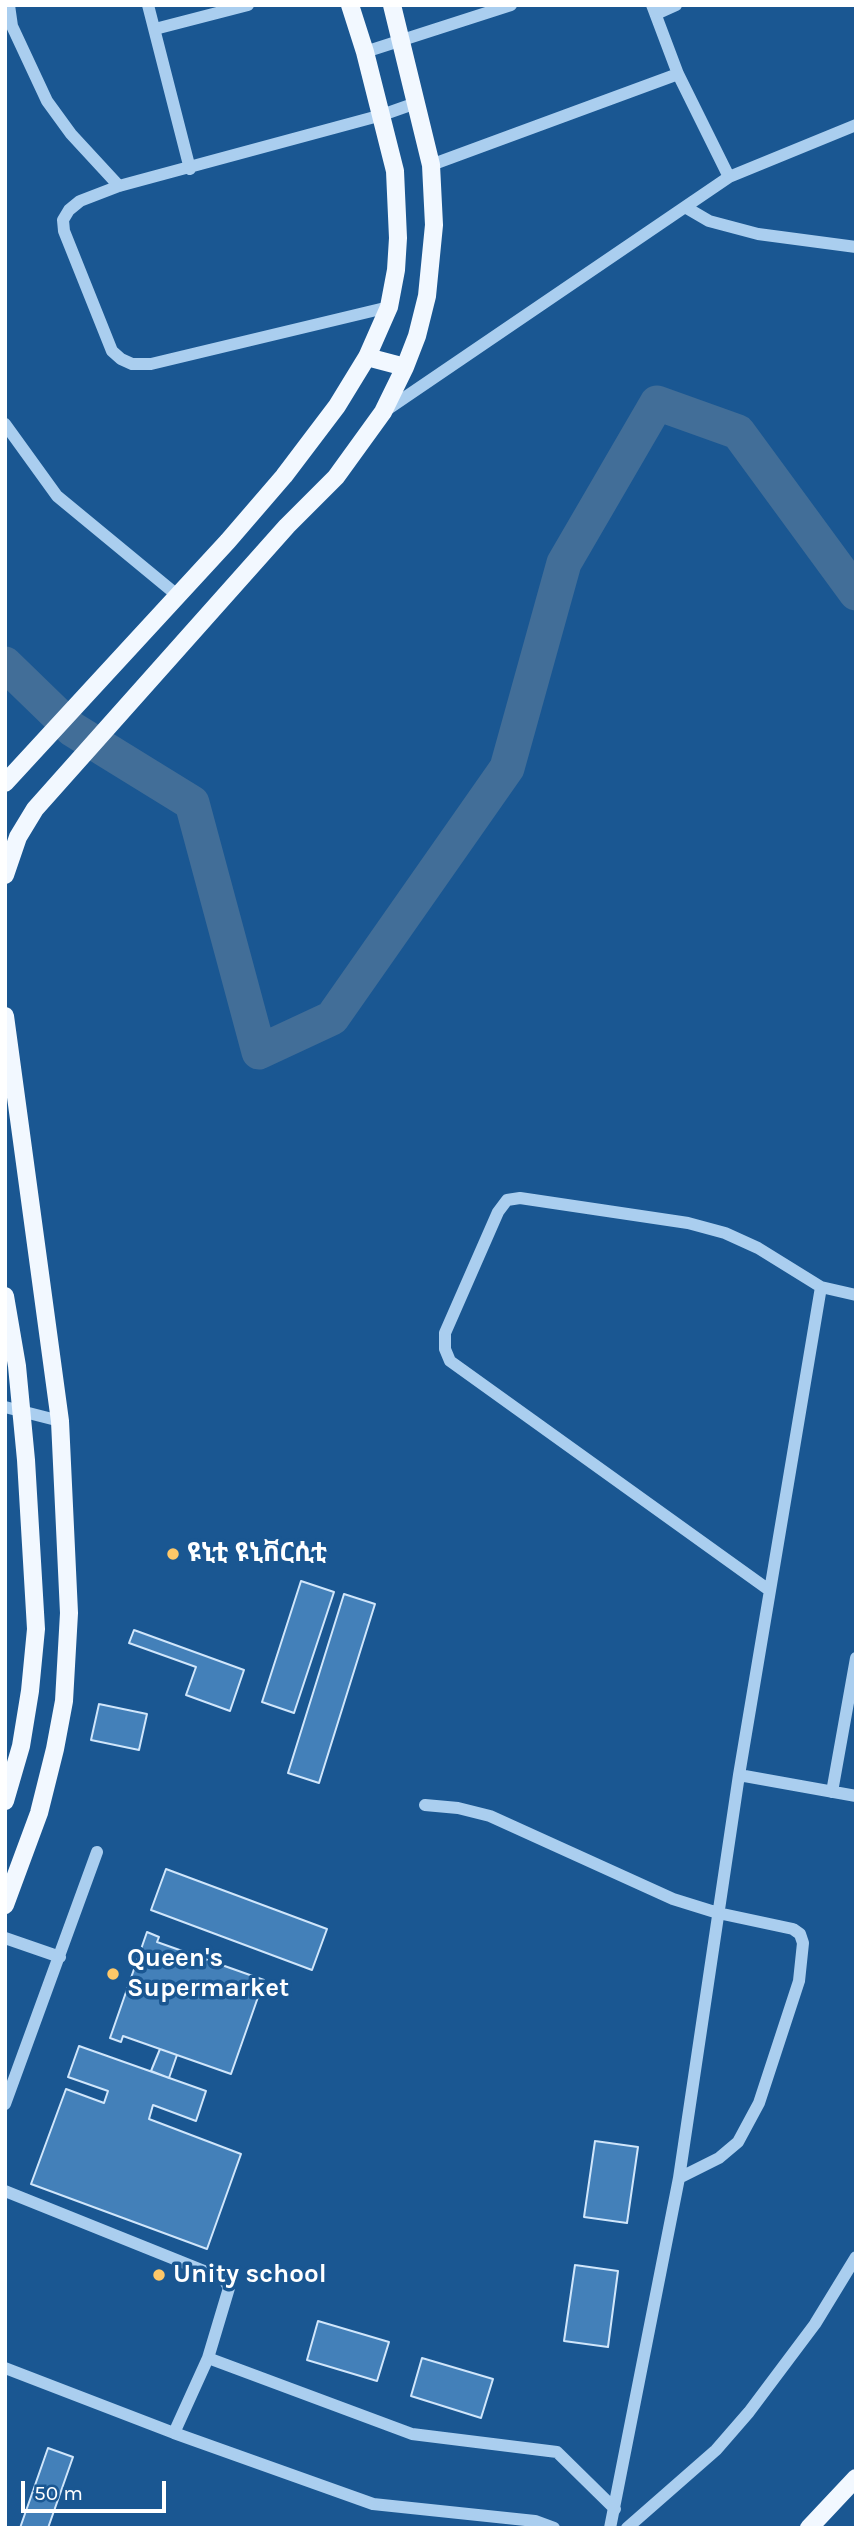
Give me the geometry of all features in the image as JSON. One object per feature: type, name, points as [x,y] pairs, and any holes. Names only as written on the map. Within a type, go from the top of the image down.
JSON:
[{"type":"main road","points":[[7,779],[228,541],[284,476],[337,406],[367,357],[389,307],[396,270],[396,172],[350,5]]},
{"type":"main road","points":[[5,875],[18,837],[35,809],[287,526],[336,477],[383,412],[405,367],[416,336],[432,257],[434,225],[431,165],[392,5]]},
{"type":"main road","points":[[367,357],[405,367]]},
{"type":"main road","points":[[5,1016],[60,1421],[69,1613],[64,1701],[39,1813],[5,1905]]},
{"type":"main road","points":[[5,1296],[13,1408],[32,1535],[36,1629],[21,1746],[5,1801]]},
{"type":"main road","points":[[809,2528],[856,2478]]},
{"type":"street","points":[[9,5],[9,27],[47,101],[71,134],[118,186]]},
{"type":"street","points":[[148,5],[190,169]]},
{"type":"street","points":[[155,29],[248,5]]},
{"type":"street","points":[[365,52],[511,5]]},
{"type":"street","points":[[676,5],[654,10],[678,74],[729,177]]},
{"type":"street","points":[[431,165],[678,74]]},
{"type":"street","points":[[389,307],[151,365],[132,364],[113,351],[64,231],[63,220],[69,209],[80,201],[118,186],[190,169],[416,103]]},
{"type":"street","points":[[383,412],[729,177],[856,125]]},
{"type":"street","points":[[685,207],[709,221],[758,234],[856,247]]},
{"type":"street","points":[[5,424],[57,496],[177,595]]},
{"type":"street","points":[[769,1590],[450,1361],[445,1349],[445,1333],[498,1212],[507,1200],[520,1198],[688,1223],[725,1233],[758,1248],[821,1287],[856,1295]]},
{"type":"street","points":[[610,2528],[679,2178],[739,1775],[821,1287]]},
{"type":"street","points":[[13,1408],[60,1421]]},
{"type":"street","points":[[832,1791],[856,1658]]},
{"type":"street","points":[[739,1775],[856,1797]]},
{"type":"street","points":[[425,1805],[458,1808],[490,1816],[673,1899],[718,1913],[793,1929],[800,1934],[803,1942],[800,1981],[759,2103],[738,2142],[719,2158],[679,2178]]},
{"type":"street","points":[[5,2104],[97,1852]]},
{"type":"street","points":[[5,1938],[60,1957]]},
{"type":"street","points":[[5,2191],[224,2278],[229,2288],[208,2358],[174,2433]]},
{"type":"street","points":[[627,2528],[716,2450],[749,2412],[815,2325],[856,2257]]},
{"type":"street","points":[[208,2358],[412,2434],[557,2452],[615,2509]]},
{"type":"street","points":[[5,2368],[174,2433],[373,2504],[535,2521],[554,2528]]},
{"type":"building","points":[[301,1581],[334,1592],[294,1713],[262,1702]]},
{"type":"building","points":[[344,1594],[375,1604],[319,1783],[288,1773]]},
{"type":"building","points":[[134,1630],[244,1670],[230,1711],[186,1695],[196,1667],[129,1643]]},
{"type":"building","points":[[99,1704],[147,1714],[139,1750],[91,1740]]},
{"type":"building","points":[[166,1869],[327,1929],[312,1970],[151,1910]]},
{"type":"building","points":[[147,1932],[159,1937],[157,1942],[264,1980],[231,2074],[123,2036],[121,2042],[110,2038]]},
{"type":"building","points":[[79,2046],[206,2091],[196,2121],[153,2105],[149,2119],[241,2154],[207,2249],[31,2184],[66,2089],[104,2103],[108,2091],[68,2077]]},
{"type":"building","points":[[160,2049],[177,2055],[169,2078],[151,2071]]},
{"type":"building","points":[[595,2141],[638,2147],[627,2223],[584,2217]]},
{"type":"building","points":[[575,2265],[618,2271],[608,2347],[564,2341]]},
{"type":"building","points":[[318,2321],[389,2342],[377,2381],[307,2360]]},
{"type":"building","points":[[422,2358],[493,2379],[481,2418],[411,2396]]},
{"type":"building","points":[[48,2448],[73,2457],[48,2528],[20,2528]]},
{"type":"waterway","points":[[5,664],[72,729],[192,803],[259,1052],[332,1018],[507,768],[564,563],[657,403],[738,432],[856,593]]},
{"type":"place","name":"ዩኒቲ ዩኒቨርሲቲ","points":[[173,1554]]},
{"type":"place","name":"Queen's Supermarket","points":[[113,1974]]},
{"type":"place","name":"Unity school","points":[[159,2275]]}]
